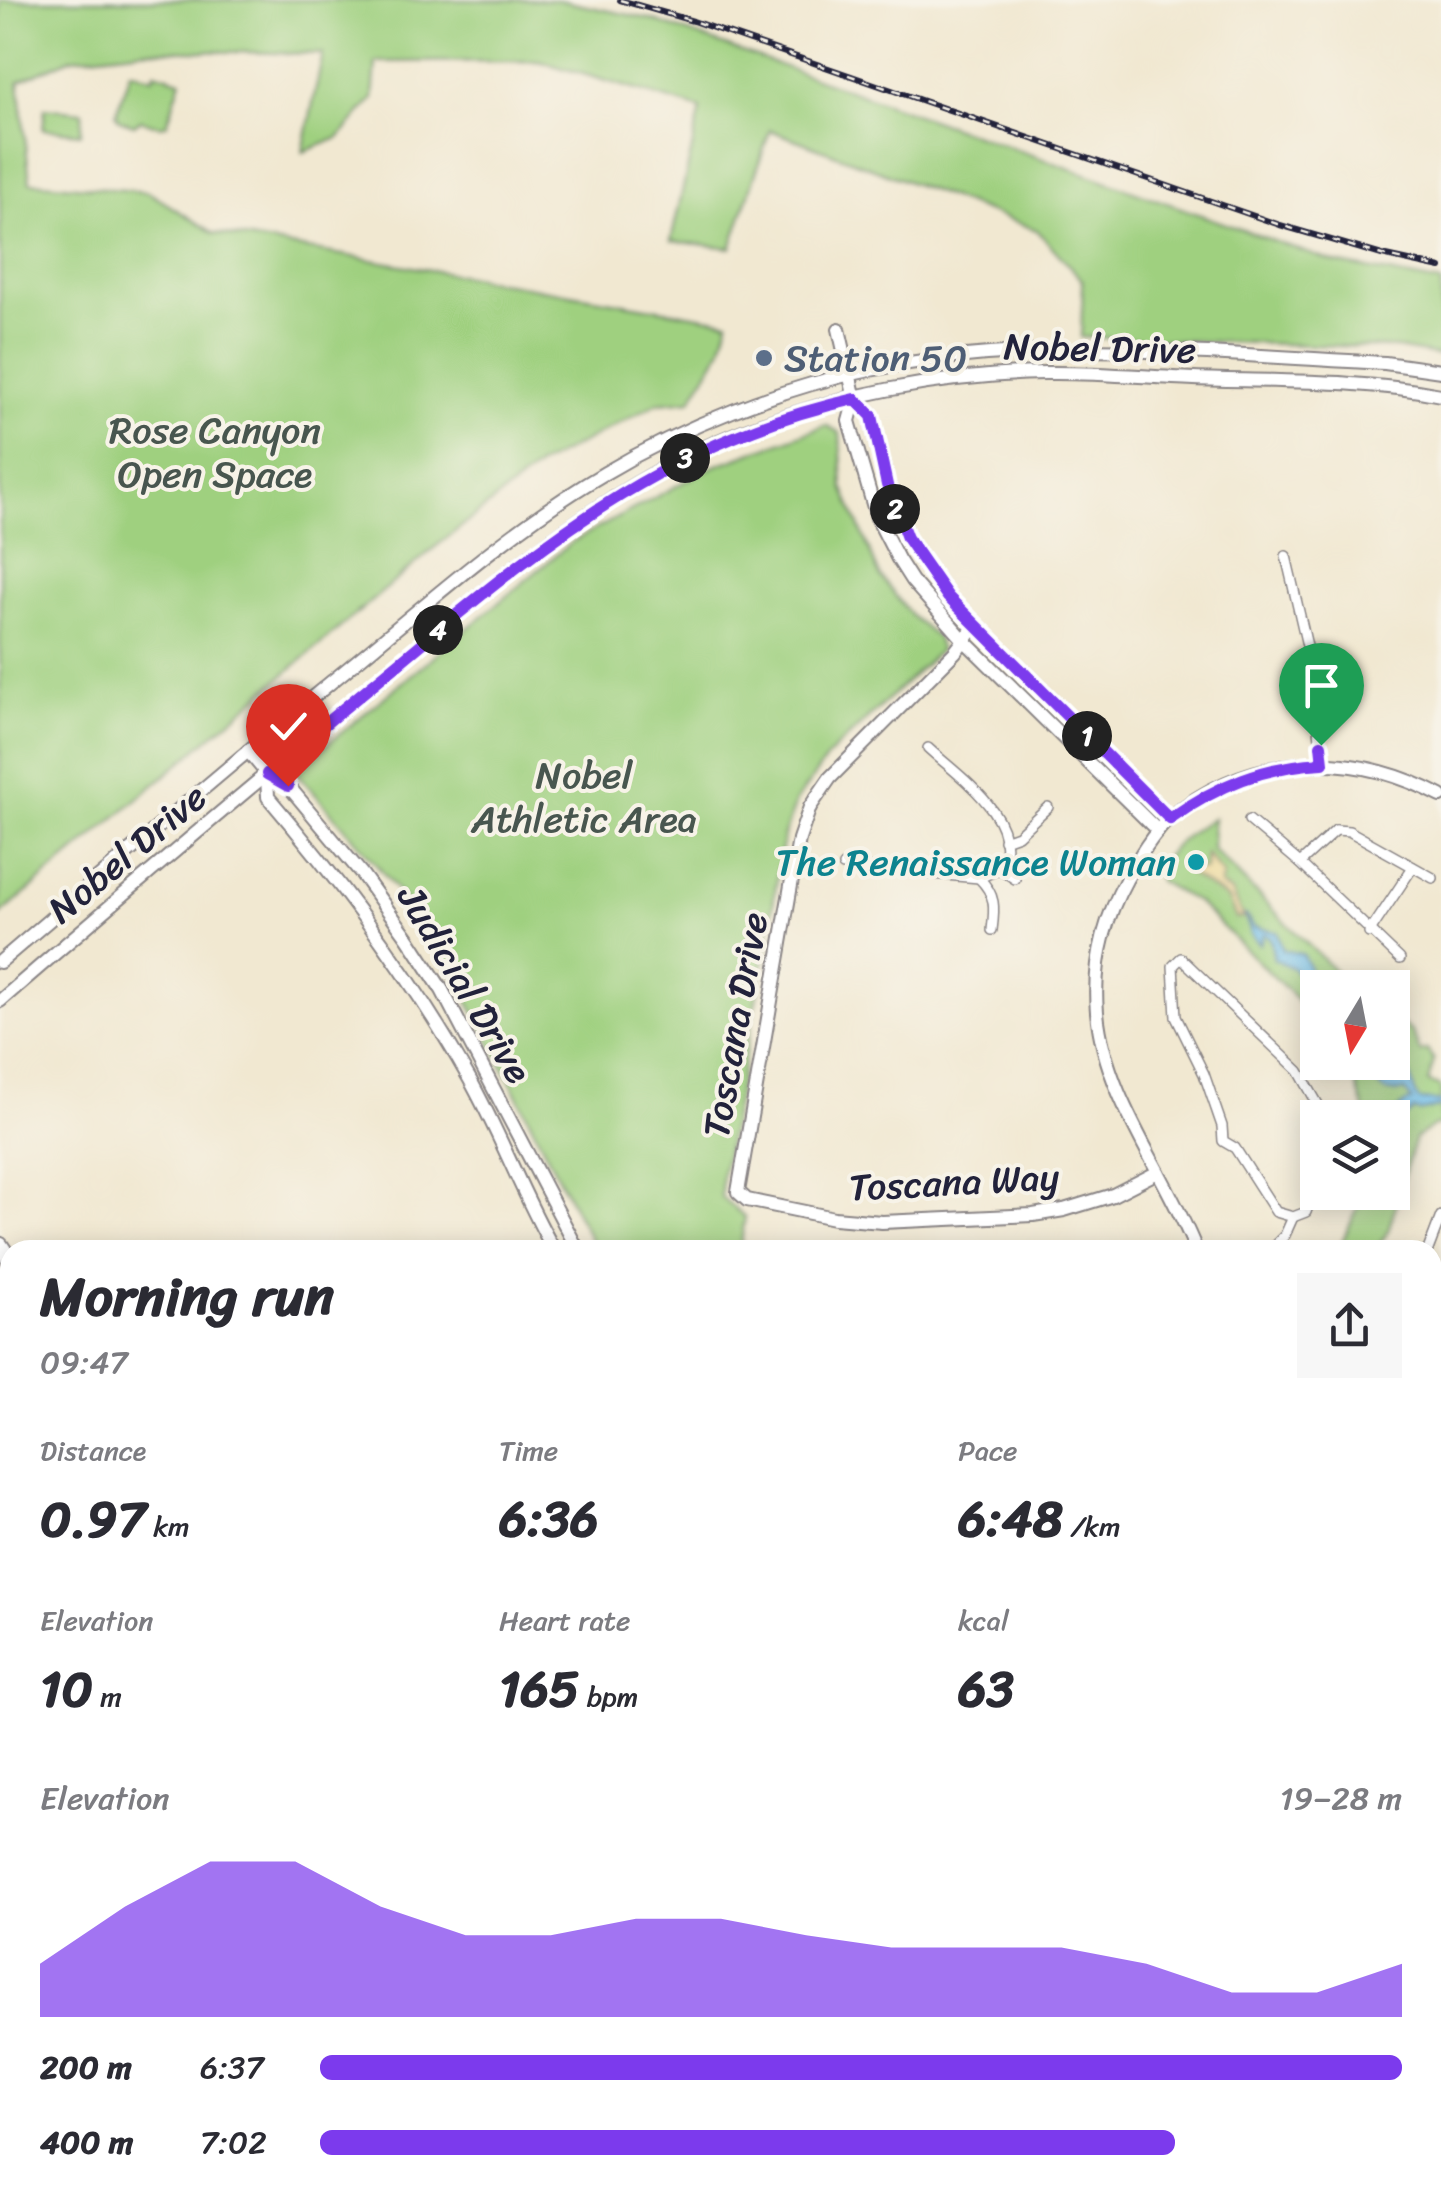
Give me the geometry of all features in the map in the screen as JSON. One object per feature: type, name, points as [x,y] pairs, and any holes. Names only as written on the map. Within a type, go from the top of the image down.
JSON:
[{"type":"street","points":[[840,329],[855,399],[872,416],[887,485],[907,538],[948,597],[1170,819]]},
{"type":"street","name":"Nobel Drive","points":[[0,962],[248,751],[538,517],[604,473],[662,442],[848,375],[925,361],[1039,350],[1385,363],[1441,372]]},
{"type":"street","name":"Nobel Drive","points":[[0,1001],[511,569],[661,469],[739,433],[855,399],[939,382],[1046,373],[1334,384],[1441,394]]},
{"type":"street","points":[[855,399],[849,420],[886,538],[912,581],[964,640],[1158,831]]},
{"type":"street","points":[[1286,556],[1310,664],[1323,763]]},
{"type":"street","name":"Toscana Drive","points":[[746,1200],[736,1185],[798,839],[810,807],[830,778],[956,652],[976,625]]},
{"type":"street","points":[[844,866],[980,878],[1000,869],[1004,840],[994,810],[928,748]]},
{"type":"street","name":"Judicial Drive","points":[[248,751],[267,774],[286,783],[361,873],[442,990],[573,1240]]},
{"type":"street","points":[[1191,1240],[1109,1066],[1100,1035],[1096,991],[1100,947],[1110,912],[1134,867],[1170,819],[1252,773],[1292,764],[1353,764],[1390,772],[1441,796]]},
{"type":"street","name":"Judicial Drive","points":[[267,774],[268,797],[397,960],[470,1080],[548,1240]]},
{"type":"street","points":[[1004,840],[1018,835],[1048,806]]},
{"type":"street","points":[[1249,820],[1400,959]]},
{"type":"street","points":[[1300,863],[1335,826],[1433,878]]},
{"type":"street","points":[[1370,932],[1413,867]]},
{"type":"street","points":[[1000,869],[1015,879]]},
{"type":"street","points":[[980,878],[995,902],[992,930]]},
{"type":"street","points":[[1307,1210],[1293,1217],[1276,1212],[1235,1148],[1223,1141],[1222,1126],[1204,1074],[1176,1017],[1172,966],[1181,958],[1299,1071],[1315,1100]]},
{"type":"street","name":"Toscana Way","points":[[746,1200],[834,1218],[882,1222],[1033,1215],[1113,1195],[1158,1172]]},
{"type":"street","points":[[1432,1240],[1441,1216]]},
{"type":"street","points":[[1280,1240],[1293,1217]]},
{"type":"green space","name":"Rose Canyon Open Space","points":[[0,0],[558,0],[649,19],[1336,263],[1441,283],[1441,356],[1396,348],[1081,337],[1083,281],[1037,230],[770,130],[731,248],[671,241],[701,109],[539,61],[376,62],[373,99],[339,138],[303,152],[323,54],[144,50],[72,58],[19,81],[30,182],[148,192],[214,233],[729,321],[721,350],[691,400],[658,403],[540,465],[434,548],[0,915]]},
{"type":"green space","points":[[130,71],[153,78],[155,72],[181,80],[167,124],[160,126],[141,120],[134,125],[119,120],[116,114]]},
{"type":"green space","points":[[45,108],[83,112],[81,133],[43,129]]},
{"type":"green space","name":"Nobel Athletic Area","points":[[826,425],[840,433],[843,487],[880,576],[912,617],[937,638],[940,650],[829,755],[796,801],[784,835],[722,1174],[721,1197],[745,1217],[742,1240],[591,1240],[481,1024],[424,927],[295,771],[572,542],[712,467]]},
{"type":"green space","points":[[1213,818],[1212,849],[1334,970],[1300,970],[1300,1002],[1198,903],[1159,881],[1156,869],[1189,834]]},
{"type":"green space","points":[[1410,1030],[1420,1052],[1427,1050],[1434,1060],[1428,1082],[1441,1087],[1441,1126],[1435,1125],[1415,1138],[1410,1155],[1410,1100],[1361,1100],[1355,1080],[1410,1080]]},
{"type":"green space","points":[[1357,1210],[1394,1210],[1382,1240],[1343,1240]]},
{"type":"sand","points":[[1206,854],[1223,875],[1220,886],[1231,892],[1243,918],[1236,918],[1228,899],[1189,874],[1191,870],[1205,869]]},
{"type":"water","points":[[1244,914],[1254,927],[1277,932],[1283,950],[1302,954],[1309,970],[1300,970],[1300,978],[1293,968],[1274,959],[1270,937],[1264,934],[1260,944]]},
{"type":"water","points":[[1410,1077],[1419,1100],[1441,1102],[1441,1107],[1410,1113],[1412,1100],[1405,1091],[1389,1092],[1376,1080]]},
{"type":"railway","points":[[620,0],[693,21],[1280,225],[1441,268]]},
{"type":"place","name":"Station 50","points":[[764,358]]},
{"type":"place","name":"The Renaissance Woman","points":[[1196,862]]},
{"type":"route","points":[[288,786],[267,774],[511,569],[590,513],[661,469],[739,433],[855,399],[872,416],[896,512],[927,570],[948,597],[1170,819],[1252,773],[1292,764],[1323,763],[1321,745]]}]
